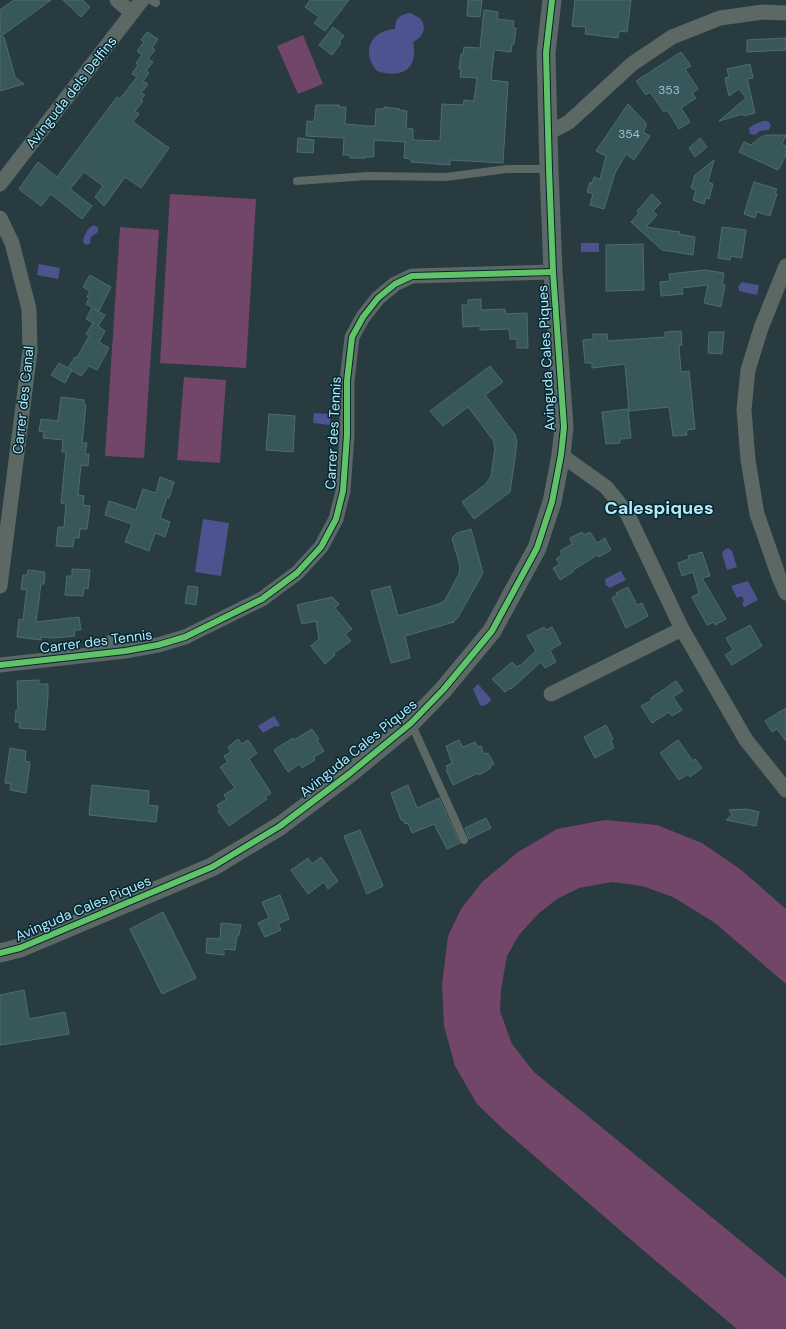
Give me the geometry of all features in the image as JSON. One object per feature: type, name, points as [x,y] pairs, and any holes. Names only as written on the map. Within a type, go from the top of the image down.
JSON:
[{"type":"street","points":[[117,0],[132,14]]},
{"type":"street","name":"Avinguda Cales Piques","points":[[0,953],[20,948],[212,867],[280,826],[349,774],[411,724],[443,690],[492,631],[537,548],[552,502],[561,455],[564,427],[553,272],[549,169],[546,53],[552,0]]},
{"type":"street","name":"Avinguda dels Delfins","points":[[0,184],[132,14],[150,1]]},
{"type":"street","points":[[549,133],[569,122],[632,64],[672,37],[720,18],[763,12],[786,13]]},
{"type":"street","name":"Carrer des Canal","points":[[0,218],[12,243],[29,309],[30,351],[0,586]]},
{"type":"street","points":[[786,266],[761,328],[748,370],[744,410],[748,460],[757,514],[786,593]]},
{"type":"street","name":"Carrer des Tennis","points":[[0,665],[109,646],[125,651],[158,645],[185,637],[262,599],[296,573],[321,547],[336,519],[343,490],[347,435],[347,381],[352,337],[363,317],[378,298],[395,284],[412,276],[553,272]]},
{"type":"street","points":[[561,455],[606,487],[627,513],[682,629],[746,740],[786,790]]},
{"type":"street","points":[[551,694],[682,629]]},
{"type":"lane","points":[[297,181],[368,176],[446,177],[506,169],[549,169]]},
{"type":"lane","points":[[411,724],[464,840]]},
{"type":"shaded area","points":[[303,35],[323,84],[298,94],[277,46]]},
{"type":"shaded area","points":[[170,194],[256,199],[246,368],[160,363]]},
{"type":"shaded area","points":[[120,227],[159,230],[144,458],[105,456]]},
{"type":"shaded area","points":[[184,377],[226,380],[220,463],[177,460]]},
{"type":"shaded area","points":[[605,820],[657,825],[702,843],[740,869],[786,909],[786,984],[715,923],[673,897],[642,886],[612,882],[579,888],[557,899],[538,914],[519,935],[507,956],[501,989],[500,1011],[512,1044],[534,1072],[786,1278],[786,1329],[737,1329],[502,1128],[477,1104],[455,1066],[444,1026],[442,985],[448,936],[461,909],[482,882],[518,852],[557,829]]},
{"type":"water","points":[[411,13],[421,19],[424,29],[422,35],[413,42],[414,51],[411,65],[407,70],[394,74],[377,71],[372,64],[369,50],[374,38],[386,31],[395,29],[397,19],[399,17],[404,14]]},
{"type":"water","points":[[763,121],[768,121],[771,125],[769,130],[760,131],[755,135],[750,134],[749,128]]},
{"type":"water","points":[[94,225],[98,228],[98,232],[91,237],[90,244],[85,245],[83,241],[85,234],[88,229]]},
{"type":"water","points":[[581,243],[599,243],[599,252],[581,252]]},
{"type":"water","points":[[39,264],[60,268],[58,279],[37,275]]},
{"type":"water","points":[[741,282],[759,285],[757,295],[739,291],[738,286]]},
{"type":"water","points":[[314,413],[331,414],[330,425],[313,423]]},
{"type":"water","points":[[203,519],[229,523],[221,576],[195,572]]},
{"type":"water","points":[[728,548],[732,551],[737,567],[727,570],[722,554],[724,550]]},
{"type":"water","points":[[621,571],[626,580],[609,588],[606,586],[605,579]]},
{"type":"water","points":[[748,581],[758,600],[744,607],[742,603],[744,601],[742,596],[737,598],[731,586]]},
{"type":"water","points":[[478,684],[491,699],[490,702],[483,706],[480,705],[473,689]]},
{"type":"water","points":[[274,716],[280,725],[277,727],[275,726],[263,733],[258,726]]},
{"type":"building","points":[[14,0],[51,0],[0,37],[0,10]]},
{"type":"building","points":[[63,0],[83,0],[90,7],[81,17]]},
{"type":"building","points":[[310,0],[349,0],[325,31],[314,23],[319,17],[305,7]]},
{"type":"building","points":[[468,0],[482,0],[480,17],[467,16]]},
{"type":"building","points":[[575,0],[631,0],[627,32],[619,31],[618,38],[585,34],[586,27],[572,26]]},
{"type":"building","points":[[484,10],[498,12],[497,19],[514,21],[513,28],[516,28],[514,44],[512,44],[511,52],[494,50],[491,80],[508,82],[503,163],[450,160],[450,165],[411,162],[411,159],[404,158],[405,142],[374,140],[374,157],[350,158],[350,155],[343,155],[344,138],[306,136],[307,121],[314,122],[316,105],[339,105],[339,107],[346,107],[345,124],[375,126],[376,109],[384,109],[384,107],[407,111],[406,128],[413,129],[413,140],[440,141],[442,104],[463,105],[464,100],[474,101],[477,78],[460,77],[461,69],[459,69],[461,54],[463,54],[464,47],[480,48]]},
{"type":"building","points":[[333,27],[344,36],[339,42],[341,43],[332,55],[319,45]]},
{"type":"building","points":[[147,32],[158,39],[152,48],[155,50],[148,59],[153,62],[146,71],[149,73],[143,81],[148,84],[141,93],[145,95],[141,100],[143,101],[135,111],[139,114],[133,122],[169,148],[141,188],[125,177],[104,206],[95,197],[103,186],[84,172],[70,189],[92,206],[82,219],[51,194],[41,206],[19,189],[38,162],[57,177],[117,97],[120,99],[137,77],[132,74],[138,65],[136,63],[142,55],[137,51],[144,42],[141,40]]},
{"type":"building","points":[[0,37],[4,37],[15,77],[24,84],[0,91]]},
{"type":"building","points":[[786,38],[786,50],[747,52],[747,40]]},
{"type":"building","points":[[681,52],[691,66],[685,69],[698,89],[692,93],[696,98],[681,108],[690,122],[679,129],[667,110],[664,112],[650,92],[646,95],[636,81]]},
{"type":"building","points":[[750,64],[753,78],[747,79],[755,113],[744,116],[743,114],[719,121],[746,98],[739,89],[729,96],[725,78],[729,77],[727,69]]},
{"type":"building","points":[[628,104],[646,123],[643,132],[650,136],[634,160],[626,154],[615,173],[604,209],[590,205],[593,194],[587,192],[590,182],[592,183],[594,177],[600,179],[606,156],[596,151]]},
{"type":"building","points":[[765,135],[786,135],[782,144],[786,146],[786,155],[778,170],[739,152],[744,142],[751,145]]},
{"type":"building","points":[[298,138],[314,140],[313,153],[297,152]]},
{"type":"building","points":[[700,138],[707,147],[695,157],[689,148]]},
{"type":"building","points":[[714,160],[708,182],[713,184],[709,199],[706,198],[704,204],[693,200],[696,190],[691,188],[695,175]]},
{"type":"building","points":[[754,182],[777,189],[775,193],[777,194],[770,216],[757,212],[755,218],[744,214]]},
{"type":"building","points":[[652,194],[661,203],[653,211],[657,215],[646,227],[680,232],[679,234],[695,237],[693,255],[662,250],[631,222],[639,213],[637,211]]},
{"type":"building","points":[[722,227],[746,230],[742,258],[731,256],[730,260],[718,258]]},
{"type":"building","points":[[643,244],[644,290],[606,291],[606,245]]},
{"type":"building","points":[[705,270],[724,273],[722,285],[725,285],[721,307],[704,303],[708,285],[682,288],[683,294],[661,296],[660,282],[670,281],[669,274]]},
{"type":"building","points":[[90,275],[111,287],[99,311],[94,309],[105,315],[98,326],[105,331],[99,342],[109,348],[97,370],[89,366],[81,376],[68,368],[75,357],[77,358],[89,336],[86,334],[93,323],[86,319],[92,307],[86,304],[90,291],[83,287]]},
{"type":"building","points":[[481,299],[481,310],[505,309],[506,314],[527,313],[528,348],[517,348],[517,339],[510,339],[509,329],[480,330],[480,326],[463,327],[462,305],[468,305],[468,300]]},
{"type":"building","points":[[681,331],[682,345],[679,346],[681,372],[689,371],[695,429],[686,430],[687,435],[673,436],[669,407],[629,411],[625,364],[592,368],[592,363],[585,363],[583,340],[593,339],[593,334],[607,334],[608,341],[665,337],[665,332]]},
{"type":"building","points":[[709,332],[724,332],[722,354],[708,353]]},
{"type":"building","points":[[59,363],[72,370],[65,383],[51,375]]},
{"type":"building","points":[[490,366],[503,382],[485,395],[516,436],[515,438],[517,440],[510,492],[474,519],[462,502],[486,484],[491,476],[495,448],[493,440],[468,407],[443,426],[430,411]]},
{"type":"building","points":[[61,397],[84,400],[84,404],[86,405],[82,443],[87,443],[85,454],[89,454],[88,466],[81,465],[78,495],[84,496],[83,505],[90,506],[87,529],[80,529],[79,538],[74,538],[73,547],[56,546],[58,527],[64,527],[66,504],[61,503],[66,452],[62,452],[63,440],[43,438],[44,432],[39,431],[41,419],[58,421]]},
{"type":"building","points":[[628,409],[631,438],[620,439],[620,443],[606,444],[602,412]]},
{"type":"building","points":[[269,414],[295,416],[293,452],[266,450]]},
{"type":"building","points":[[160,477],[174,482],[160,518],[170,522],[165,537],[155,533],[149,551],[125,542],[132,524],[105,515],[109,501],[136,510],[143,489],[156,493]]},
{"type":"building","points":[[471,529],[483,573],[457,619],[455,619],[454,622],[405,636],[410,658],[391,663],[371,591],[390,586],[398,616],[439,604],[445,600],[459,574],[460,566],[452,538],[457,533]]},
{"type":"building","points":[[582,532],[584,535],[590,532],[597,543],[605,538],[611,550],[599,557],[597,555],[560,580],[553,568],[560,564],[556,559],[562,555],[560,551],[572,544],[570,538]]},
{"type":"building","points":[[702,552],[710,576],[702,578],[726,619],[715,625],[714,622],[707,625],[692,597],[699,593],[693,572],[682,576],[678,563],[689,559],[688,556]]},
{"type":"building","points":[[72,569],[90,570],[88,589],[84,588],[83,596],[65,595],[67,576],[72,576]]},
{"type":"building","points":[[28,570],[45,572],[44,584],[41,584],[36,622],[79,617],[81,630],[74,630],[75,636],[54,638],[41,637],[41,640],[17,637],[19,619],[23,620],[27,590],[21,589],[23,575],[27,575]]},
{"type":"building","points":[[188,586],[198,587],[196,605],[185,603]]},
{"type":"building","points":[[628,587],[637,605],[642,603],[648,616],[626,628],[612,598],[617,595],[616,593]]},
{"type":"building","points":[[332,597],[339,604],[335,608],[352,629],[345,634],[351,641],[334,653],[335,655],[325,664],[311,646],[319,639],[316,621],[302,624],[297,605]]},
{"type":"building","points":[[750,625],[762,646],[732,665],[725,655],[733,650],[726,638]]},
{"type":"building","points":[[544,627],[546,630],[552,627],[561,644],[550,650],[556,662],[545,668],[541,662],[511,689],[510,688],[505,692],[492,679],[512,662],[517,667],[519,665],[520,666],[536,651],[527,636]]},
{"type":"building","points":[[39,680],[39,684],[48,684],[45,730],[19,728],[20,722],[15,722],[16,710],[18,710],[17,681]]},
{"type":"building","points":[[676,681],[683,691],[673,697],[682,710],[672,716],[669,712],[652,723],[641,706],[652,700],[651,698]]},
{"type":"building","points":[[786,708],[786,741],[777,729],[772,732],[765,721]]},
{"type":"building","points":[[606,725],[613,739],[611,741],[614,748],[595,758],[584,737]]},
{"type":"building","points":[[312,729],[319,739],[317,740],[324,751],[314,757],[315,760],[302,768],[300,764],[288,772],[274,750],[293,738],[294,740]]},
{"type":"building","points":[[238,739],[242,744],[248,740],[257,753],[249,759],[271,793],[265,797],[267,799],[229,826],[218,811],[220,810],[217,805],[227,799],[224,795],[235,788],[220,767],[228,762],[224,756],[231,752],[228,747]]},
{"type":"building","points":[[459,740],[463,747],[475,742],[478,747],[481,746],[484,754],[488,753],[494,764],[490,766],[491,768],[479,775],[478,773],[453,785],[446,770],[448,769],[446,766],[452,763],[446,746]]},
{"type":"building","points":[[678,740],[693,761],[695,759],[702,768],[690,777],[688,774],[679,780],[660,753]]},
{"type":"building","points":[[10,748],[26,751],[25,761],[30,762],[26,793],[10,790],[11,784],[5,783]]},
{"type":"building","points":[[92,785],[149,791],[148,805],[158,806],[156,822],[89,815]]},
{"type":"building","points":[[408,785],[417,808],[439,798],[460,843],[447,849],[434,824],[412,833],[408,823],[405,824],[403,820],[401,820],[391,793]]},
{"type":"building","points":[[746,809],[759,812],[756,826],[726,820],[732,815],[729,810]]},
{"type":"building","points":[[486,818],[491,828],[469,839],[465,828]]},
{"type":"building","points":[[360,830],[383,886],[367,894],[344,836]]},
{"type":"building","points":[[321,857],[338,881],[328,889],[324,882],[308,894],[291,870],[308,858],[312,864]]},
{"type":"building","points":[[280,895],[289,919],[278,924],[281,930],[265,937],[258,923],[269,918],[262,902]]},
{"type":"building","points":[[163,912],[196,978],[162,994],[130,929]]},
{"type":"building","points":[[221,923],[241,925],[239,935],[237,936],[235,950],[224,949],[224,955],[206,953],[207,938],[220,939]]},
{"type":"building","points":[[24,990],[29,1019],[65,1012],[69,1034],[0,1045],[0,995]]},
{"type":"cycle path","points":[[0,953],[20,948],[212,867],[280,826],[349,774],[411,723],[443,690],[492,631],[537,548],[552,502],[561,455],[564,427],[553,272],[549,169],[546,53],[552,0]]},
{"type":"cycle path","points":[[0,665],[125,651],[158,645],[185,637],[262,599],[297,573],[321,547],[336,519],[343,491],[347,435],[347,381],[352,337],[363,317],[378,298],[395,284],[412,276],[553,272]]},
{"type":"district","name":"Calespiques","points":[[659,508]]}]
